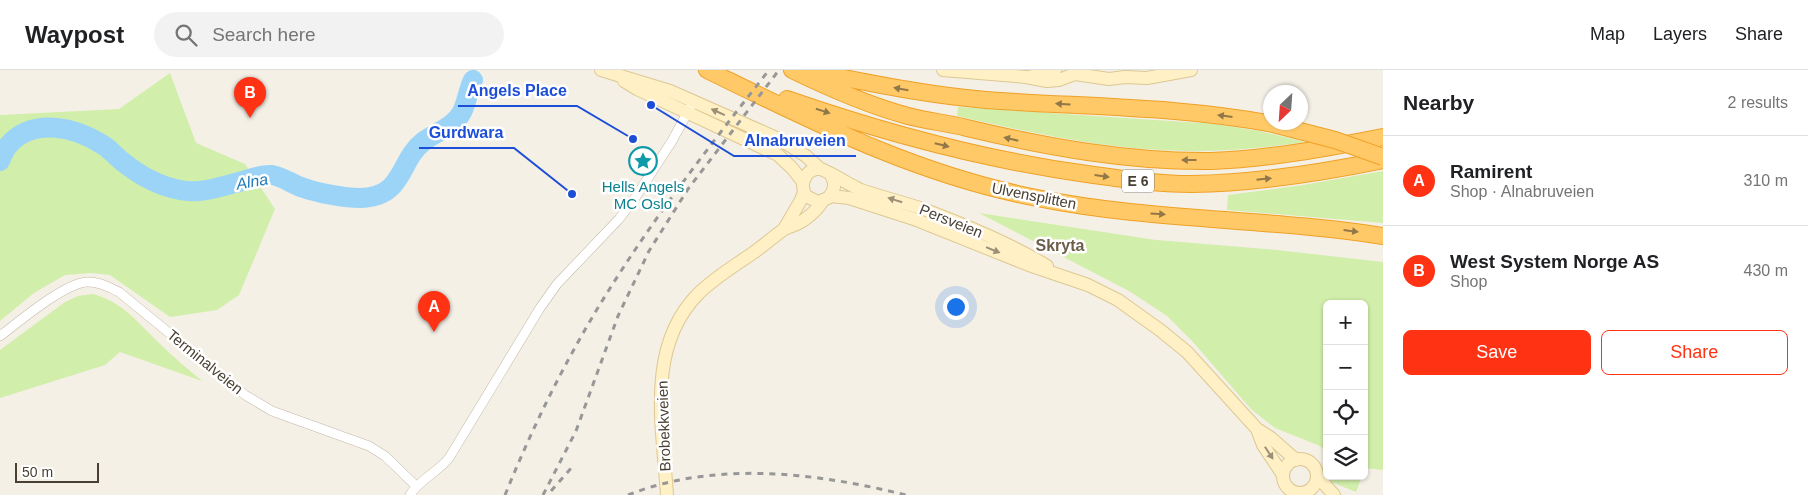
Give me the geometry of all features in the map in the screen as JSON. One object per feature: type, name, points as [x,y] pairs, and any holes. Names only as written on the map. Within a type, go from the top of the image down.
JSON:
[{"type":"highway","name":"Ulvensplitten","points":[[707,70],[889,155],[986,187],[1038,198],[1110,209],[1319,228],[1383,236]]},
{"type":"highway","name":"E 6","points":[[711,70],[796,102],[895,133],[1014,162],[1126,180],[1190,184],[1233,182],[1303,175],[1383,158]]},
{"type":"highway","name":"E 6","points":[[792,70],[837,92],[910,116],[1017,140],[1128,158],[1203,160],[1251,158],[1290,154],[1383,137]]},
{"type":"highway","name":"E 6","points":[[803,70],[940,96],[1013,102],[1160,109],[1232,116],[1273,124],[1335,140],[1383,158]]},
{"type":"main road","points":[[943,70],[1026,77],[1047,81],[1059,80],[1076,72],[1109,79],[1121,73],[1147,78],[1191,70]]},
{"type":"main road","points":[[1026,77],[1055,70]]},
{"type":"main road","points":[[607,72],[655,86],[778,155],[792,168],[803,187],[810,199],[818,202],[827,199],[835,188],[833,178],[825,172],[809,172],[803,187]]},
{"type":"main road","name":"Persveien","points":[[690,106],[791,145],[825,172],[860,189],[950,220],[1029,255],[1067,277]]},
{"type":"main road","name":"Brobekkveien","points":[[784,229],[801,200],[803,187]]},
{"type":"main road","name":"Persveien","points":[[827,199],[849,198],[914,219],[1029,265],[1088,285],[1118,300],[1188,352],[1257,429],[1271,438],[1296,460]]},
{"type":"main road","name":"Brobekkveien","points":[[667,495],[661,408],[661,376],[664,356],[682,314],[698,294],[719,276],[784,229],[805,218],[827,199]]},
{"type":"main road","name":"Persveien","points":[[1257,429],[1263,445],[1283,475]]},
{"type":"main road","points":[[1318,476],[1311,493],[1286,492],[1283,475],[1287,465],[1296,460],[1305,460],[1313,464],[1318,476],[1334,495]]},
{"type":"street","points":[[410,495],[416,486],[436,472],[451,454],[540,308],[557,284],[630,205],[663,155],[690,106]]},
{"type":"street","name":"Terminalveien","points":[[0,336],[45,302],[62,292],[84,282],[102,284],[119,292],[245,395],[286,416],[369,446],[385,456],[416,486]]},
{"type":"green space","points":[[170,73],[196,143],[245,164],[275,209],[239,295],[217,310],[170,317],[110,275],[91,273],[65,275],[34,293],[0,321],[0,115],[119,109]]},
{"type":"green space","points":[[958,107],[1215,124],[1259,131],[1306,142],[1216,151],[1128,148],[1071,140],[957,116]]},
{"type":"green space","points":[[1383,171],[1383,223],[1227,210],[1228,195],[1303,185]]},
{"type":"green space","points":[[979,213],[1156,240],[1277,250],[1383,262],[1383,470],[1368,468],[1368,300],[1323,300],[1323,449],[1320,446],[1275,428],[1251,409],[1193,342],[1167,316],[1129,291]]},
{"type":"green space","points":[[93,294],[113,302],[129,314],[202,381],[120,352],[105,365],[0,398],[0,350],[65,302],[78,296]]},
{"type":"green space","points":[[1331,480],[1360,480],[1356,492],[1331,482]]},
{"type":"waterway","name":"Alna","points":[[0,161],[7,147],[17,137],[28,131],[54,128],[80,133],[106,147],[120,160],[143,176],[164,186],[180,190],[210,189],[260,176],[272,175],[281,177],[300,187],[324,193],[354,198],[375,196],[393,185],[409,158],[424,141],[450,125],[459,117],[473,80]]},
{"type":"railway","points":[[505,495],[555,386],[598,307],[669,201],[769,70]]},
{"type":"railway","points":[[543,495],[576,431],[618,316],[649,251],[688,189],[779,70]]},
{"type":"railway","points":[[551,491],[573,466]]},
{"type":"railway","points":[[628,495],[662,484],[696,477],[731,474],[802,476],[872,487],[906,495]]},
{"type":"place","name":"Alnabruveien","points":[[651,105]]},
{"type":"place","name":"West System Norge AS","points":[[250,118]]},
{"type":"place","name":"Angels Place","points":[[633,139]]},
{"type":"place","name":"Hells Angels MC Oslo","points":[[643,161]]},
{"type":"place","name":"Gurdwara","points":[[572,194]]},
{"type":"place","name":"Ramirent","points":[[434,332]]},
{"type":"district","name":"Skryta","points":[[1060,245]]}]
